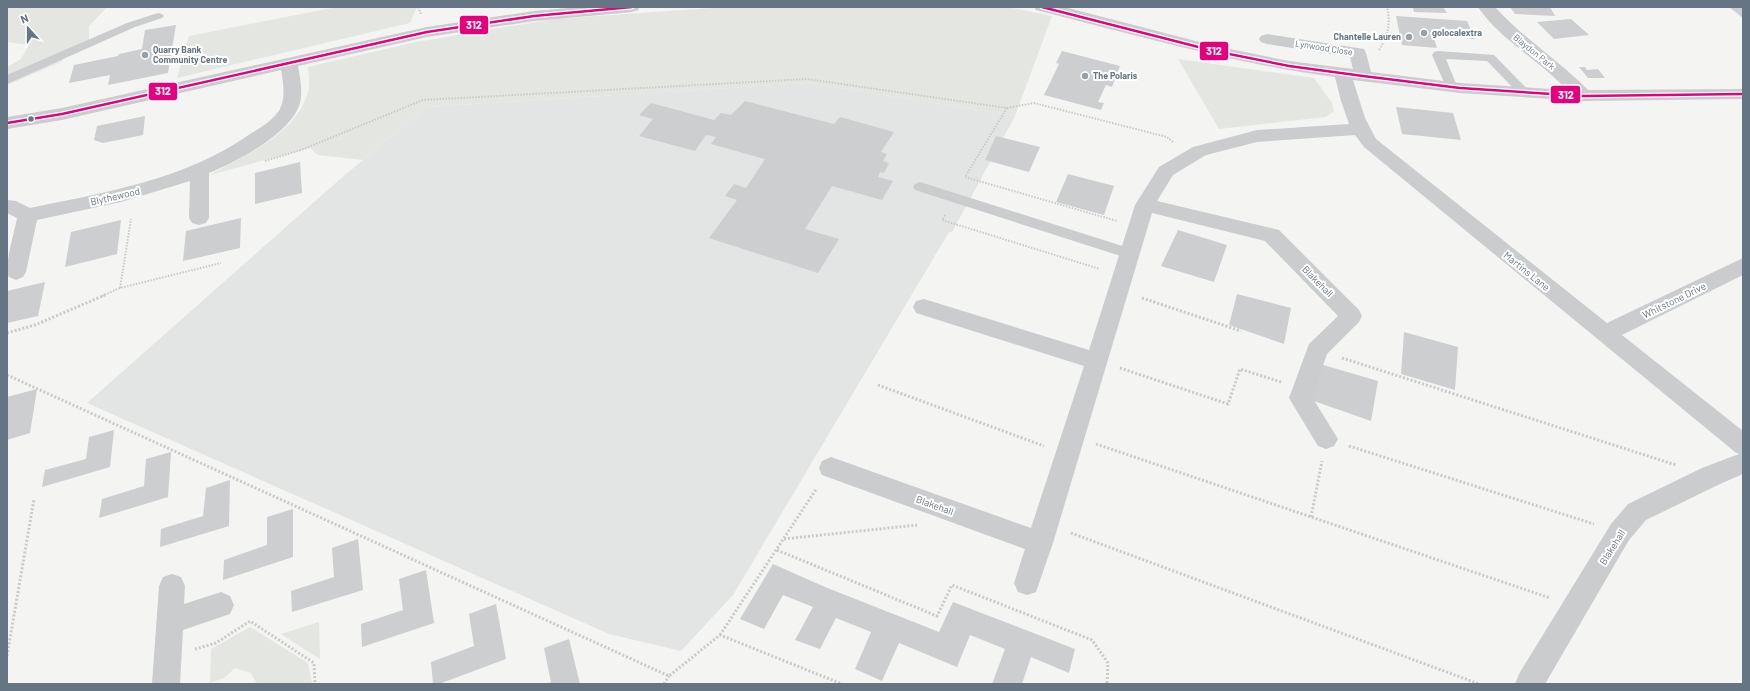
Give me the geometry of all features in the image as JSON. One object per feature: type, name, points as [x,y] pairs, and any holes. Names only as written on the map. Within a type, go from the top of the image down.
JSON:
[{"type":"street","points":[[7,123],[62,114],[427,32],[534,16],[632,7]]},
{"type":"street","points":[[1042,7],[1214,51],[1289,66],[1342,74],[1525,93],[1583,96],[1743,94]]},
{"type":"street","name":"Blaydon Park","points":[[1486,7],[1506,28],[1564,76],[1583,96]]},
{"type":"street","name":"Lynwood Close","points":[[1267,40],[1358,53],[1363,76]]},
{"type":"street","name":"Blythewood","points":[[28,215],[154,187],[223,160],[254,142],[275,125],[288,109],[293,94],[288,64]]},
{"type":"street","name":"Martins Lane","points":[[1342,74],[1359,129],[1370,143],[1743,445]]},
{"type":"street","points":[[1027,583],[1145,205],[1166,171],[1200,150],[1257,136],[1359,129]]},
{"type":"street","points":[[199,218],[200,170]]},
{"type":"street","name":"Blakehall","points":[[1145,205],[1272,235],[1351,316],[1317,350],[1300,398],[1326,439]]},
{"type":"street","points":[[9,206],[28,215],[16,272]]},
{"type":"street","name":"Whitstone Drive","points":[[1604,334],[1743,266]]},
{"type":"street","points":[[924,308],[1096,361]]},
{"type":"street","name":"Blakehall","points":[[1529,684],[1620,532],[1637,512],[1711,476],[1743,463]]},
{"type":"street","name":"Blakehall","points":[[831,468],[1043,533]]},
{"type":"street","points":[[166,684],[172,586]]},
{"type":"street","points":[[171,621],[221,604]]},
{"type":"lane","points":[[7,80],[131,25],[158,16]]},
{"type":"lane","points":[[1451,86],[1438,55],[1490,58],[1525,93]]},
{"type":"lane","points":[[920,187],[1130,254]]},
{"type":"path","points":[[1358,53],[1378,51],[1386,40],[1390,17],[1387,7]]},
{"type":"path","points":[[258,164],[301,150],[423,100],[807,79],[1007,108],[1034,103],[1167,137],[1191,156]]},
{"type":"path","points":[[1007,108],[965,177],[1138,227]]},
{"type":"path","points":[[120,288],[131,219]]},
{"type":"path","points":[[7,333],[35,325],[120,288],[221,263]]},
{"type":"path","points":[[1118,290],[1241,331]]},
{"type":"path","points":[[1317,350],[1711,476]]},
{"type":"path","points":[[1096,361],[1228,404],[1240,369],[1285,384]]},
{"type":"path","points":[[7,374],[669,676]]},
{"type":"path","points":[[878,385],[1070,445],[1311,517],[1576,607]]},
{"type":"path","points":[[1311,517],[1326,439],[1620,532]]},
{"type":"path","points":[[664,684],[669,676],[720,635],[831,468]]},
{"type":"path","points":[[7,656],[34,498]]},
{"type":"path","points":[[784,539],[918,525]]},
{"type":"path","points":[[1043,533],[1479,684]]},
{"type":"path","points":[[777,550],[937,616],[952,585],[1092,640],[1108,663],[1107,684]]},
{"type":"path","points":[[168,656],[216,643],[250,622],[314,663],[315,684]]},
{"type":"path","points":[[720,635],[842,684]]},
{"type":"shaded area","points":[[7,7],[107,7],[89,26],[89,40],[62,53],[63,61],[7,85],[7,67],[21,59],[29,45],[7,42]]},
{"type":"shaded area","points":[[337,7],[417,7],[410,23],[177,78],[189,36]]},
{"type":"shaded area","points":[[726,7],[1007,7],[1052,16],[1015,116],[807,83],[427,107],[363,160],[318,155],[310,148],[210,175],[268,142],[293,120],[302,107],[308,92],[308,67],[416,42],[554,19]]},
{"type":"shaded area","points":[[1178,59],[1314,78],[1332,103],[1334,111],[1326,117],[1219,129]]},
{"type":"shaded area","points":[[807,83],[1015,116],[952,232],[949,232],[733,595],[681,651],[609,634],[87,403],[339,180],[427,107]]},
{"type":"shaded area","points":[[319,622],[320,659],[281,634]]},
{"type":"shaded area","points":[[250,627],[308,663],[312,683],[257,684],[251,673],[235,668],[224,678],[210,683],[211,649]]},
{"type":"building","points":[[1413,7],[1443,7],[1447,13],[1414,12]]},
{"type":"building","points":[[1510,7],[1550,7],[1555,16],[1515,14]]},
{"type":"building","points":[[1729,7],[1743,7],[1743,18]]},
{"type":"building","points":[[1396,16],[1467,21],[1475,39],[1433,35],[1437,48],[1402,45]]},
{"type":"building","points":[[1571,19],[1589,35],[1554,39],[1537,22]]},
{"type":"building","name":"Quarry Bank Community Centre","points":[[176,25],[168,73],[108,85],[110,75],[69,83],[74,65],[118,56],[119,54],[142,49],[145,30]]},
{"type":"building","name":"The Polaris","points":[[1062,51],[1120,66],[1112,87],[1106,85],[1098,102],[1104,103],[1101,110],[1044,95],[1059,64],[1056,63]]},
{"type":"building","points":[[1579,67],[1585,67],[1587,70],[1598,69],[1605,78],[1588,78]]},
{"type":"building","points":[[745,101],[834,124],[840,117],[894,132],[881,152],[887,154],[883,161],[889,163],[884,173],[880,172],[878,177],[893,181],[882,200],[832,186],[805,229],[839,239],[818,273],[709,238],[737,200],[725,196],[734,184],[746,188],[765,159],[711,144],[716,137],[706,135],[695,151],[639,136],[653,119],[639,115],[651,103],[714,120],[721,113],[731,115]]},
{"type":"building","points":[[1396,107],[1453,113],[1461,140],[1402,134]]},
{"type":"building","points":[[145,116],[143,135],[103,143],[94,140],[97,126]]},
{"type":"building","points":[[996,136],[1040,147],[1029,172],[985,160]]},
{"type":"building","points":[[300,162],[302,193],[255,204],[255,173]]},
{"type":"building","points":[[1068,174],[1114,186],[1104,215],[1056,202]]},
{"type":"building","points":[[241,218],[240,248],[183,261],[186,231]]},
{"type":"building","points":[[121,220],[117,254],[65,267],[71,232]]},
{"type":"building","points":[[1178,230],[1227,245],[1214,282],[1161,266]]},
{"type":"building","points":[[45,282],[38,316],[7,323],[7,291]]},
{"type":"building","points":[[1237,294],[1291,308],[1284,344],[1229,325]]},
{"type":"building","points":[[1404,332],[1458,347],[1455,390],[1401,374]]},
{"type":"building","points":[[1320,364],[1378,381],[1371,421],[1311,400]]},
{"type":"building","points":[[37,389],[30,433],[7,440],[7,397]]},
{"type":"building","points":[[114,430],[110,467],[42,487],[45,470],[86,459],[89,437]]},
{"type":"building","points":[[171,452],[168,497],[99,518],[102,499],[144,486],[146,459]]},
{"type":"building","points":[[230,480],[229,526],[160,547],[161,529],[203,516],[206,488]]},
{"type":"building","points":[[293,509],[293,557],[223,580],[224,560],[267,545],[267,517]]},
{"type":"building","points":[[358,539],[363,590],[292,612],[291,591],[334,577],[332,548]]},
{"type":"building","points":[[773,564],[825,587],[939,632],[953,602],[1075,649],[1069,673],[1031,657],[1022,684],[992,684],[1005,649],[970,635],[957,667],[899,643],[882,681],[855,669],[871,632],[836,618],[820,649],[795,640],[813,607],[783,595],[764,629],[740,619]]},
{"type":"building","points":[[426,570],[434,623],[362,647],[361,624],[403,610],[399,579]]},
{"type":"building","points":[[496,604],[506,659],[439,684],[433,684],[431,662],[474,646],[469,614]]},
{"type":"building","points":[[569,639],[580,684],[546,684],[551,682],[544,648]]},
{"type":"transit line","name":"312","points":[[7,123],[62,114],[427,32],[534,16],[632,7]]},
{"type":"transit line","name":"312","points":[[1042,7],[1214,51],[1289,66],[1363,76],[1460,88],[1583,96],[1743,94]]},
{"type":"place","name":"golocalextra","points":[[1424,33]]},
{"type":"place","name":"Chantelle Lauren","points":[[1409,37]]},
{"type":"place","name":"Quarry Bank Community Centre","points":[[145,55]]},
{"type":"place","name":"The Polaris","points":[[1085,76]]}]
